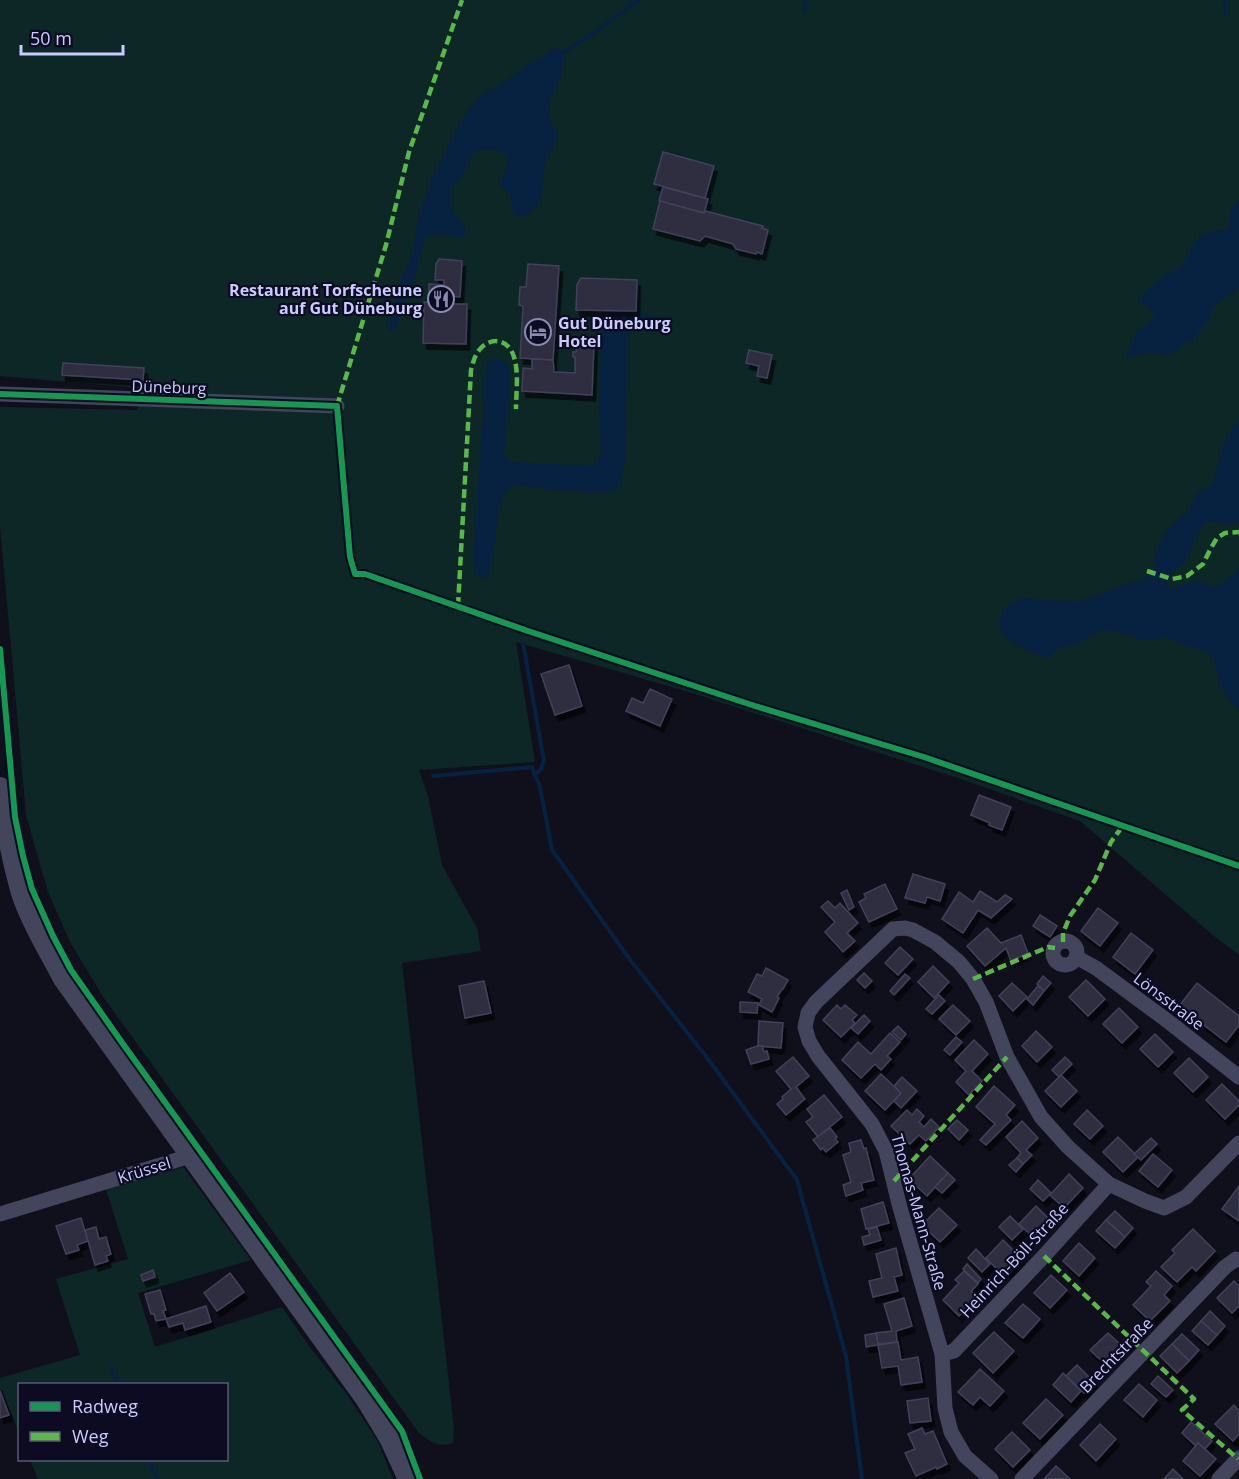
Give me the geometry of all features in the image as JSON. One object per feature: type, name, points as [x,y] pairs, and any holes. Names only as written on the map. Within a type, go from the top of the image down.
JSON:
[{"type":"street","name":"Düneburg","points":[[0,394],[337,406]]},
{"type":"street","points":[[0,786],[9,850],[23,897],[37,930],[63,979],[190,1155]]},
{"type":"street","name":"Thomas-Mann-Straße","points":[[992,1479],[965,1456],[951,1432],[945,1408],[942,1354],[886,1151],[872,1124],[818,1056],[809,1041],[805,1027],[808,1013],[816,1002],[893,929],[913,930],[936,942],[974,979],[986,1002],[1007,1057],[1041,1117],[1068,1147],[1109,1184],[1164,1208],[1186,1197],[1239,1143]]},
{"type":"street","name":"Lönsstraße","points":[[1076,957],[1096,968],[1239,1077]]},
{"type":"street","name":"Krüssel","points":[[0,1214],[190,1155],[366,1400],[389,1438],[408,1479]]},
{"type":"street","name":"Heinrich-Böll-Straße","points":[[942,1354],[954,1351],[1109,1184]]},
{"type":"street","name":"Brechtstraße","points":[[1022,1479],[1225,1268],[1236,1259],[1239,1260]]},
{"type":"street","points":[[1219,1479],[1239,1458]]},
{"type":"green space","points":[[0,0],[1239,0],[1239,955],[1080,821],[964,780],[689,692],[516,642],[535,762],[419,770],[428,796],[442,865],[477,928],[481,951],[402,963],[454,1429],[453,1443],[443,1445],[435,1443],[419,1433],[104,998],[70,942],[48,892],[26,815],[0,525],[0,407],[137,410],[140,388],[0,376]]},
{"type":"green space","points":[[183,1167],[251,1260],[138,1293],[155,1347],[282,1307],[348,1396],[378,1442],[393,1479],[38,1479],[30,1461],[228,1461],[228,1383],[18,1383],[18,1430],[2,1390],[0,1390],[0,1378],[80,1355],[56,1279],[128,1259],[106,1189]]},
{"type":"water","points":[[555,48],[564,52],[564,62],[548,111],[558,136],[546,162],[542,193],[537,206],[521,218],[517,215],[513,211],[510,196],[499,184],[505,172],[507,159],[495,150],[473,152],[464,172],[454,185],[451,196],[453,210],[465,227],[465,234],[462,238],[437,234],[425,237],[415,276],[396,328],[391,331],[388,329],[401,279],[411,258],[418,218],[432,178],[464,116],[480,97]]},
{"type":"water","points":[[1239,201],[1239,288],[1212,310],[1208,321],[1191,342],[1187,342],[1168,355],[1150,352],[1125,359],[1136,331],[1153,318],[1153,310],[1140,302],[1141,298],[1157,281],[1182,265],[1199,237],[1212,231],[1226,230],[1230,223],[1231,211]]},
{"type":"water","points":[[603,312],[642,314],[661,322],[660,326],[633,325],[629,328],[625,464],[618,489],[596,493],[513,485],[505,492],[500,504],[491,566],[486,579],[477,577],[473,565],[487,363],[491,359],[498,359],[508,365],[509,393],[504,454],[507,459],[512,462],[594,466],[601,455],[599,398]]},
{"type":"water","points":[[1239,422],[1239,522],[1227,525],[1208,522],[1201,527],[1186,560],[1167,582],[1169,587],[1193,581],[1214,587],[1223,583],[1239,569],[1239,710],[1220,683],[1212,657],[1202,650],[1170,639],[1143,640],[1104,631],[1095,633],[1076,644],[1060,648],[1045,658],[1020,647],[1005,636],[1000,629],[999,622],[1002,613],[1008,605],[1017,600],[1024,598],[1076,602],[1145,578],[1154,563],[1156,552],[1165,533],[1189,510],[1198,492],[1211,485],[1228,434]]},
{"type":"building","points":[[663,152],[714,166],[705,198],[654,184]]},
{"type":"building","points":[[663,187],[708,199],[704,213],[659,201]]},
{"type":"building","points":[[660,201],[763,226],[762,228],[768,230],[762,254],[736,249],[733,244],[705,236],[700,241],[653,229]]},
{"type":"building","name":"Restaurant Torfscheune auf Gut Düneburg","points":[[439,259],[462,261],[460,297],[453,296],[453,304],[467,304],[466,344],[423,343],[424,302],[429,302],[429,284],[444,285],[444,280],[435,280],[436,264]]},
{"type":"building","name":"Gut Düneburg Hotel","points":[[528,264],[559,266],[553,360],[520,358],[523,306],[519,305],[520,287],[526,287]]},
{"type":"building","points":[[581,278],[637,280],[636,311],[576,310],[577,285]]},
{"type":"building","points":[[577,341],[594,342],[592,395],[522,391],[523,368],[532,369],[532,359],[553,360],[554,372],[575,373],[573,352],[576,352]]},
{"type":"building","points":[[749,350],[772,355],[767,378],[757,376],[759,366],[746,363]]},
{"type":"building","points":[[63,363],[144,368],[143,380],[62,375]]},
{"type":"building","points":[[569,665],[582,706],[555,715],[541,674]]},
{"type":"building","points":[[650,689],[672,699],[660,726],[626,711],[632,698],[643,703]]},
{"type":"building","points":[[979,795],[1011,807],[1002,830],[971,815]]},
{"type":"building","points":[[913,874],[945,884],[940,901],[927,897],[925,903],[905,898]]},
{"type":"building","points":[[885,884],[897,909],[869,922],[859,902],[866,898],[864,894]]},
{"type":"building","points":[[847,890],[854,907],[849,910],[841,893]]},
{"type":"building","points":[[980,891],[997,902],[1005,895],[1012,899],[991,918],[978,910],[963,933],[942,919],[959,892],[973,902]]},
{"type":"building","points":[[828,901],[835,908],[840,903],[858,923],[847,933],[855,941],[843,952],[825,932],[835,922],[821,907]]},
{"type":"building","points":[[1098,908],[1118,923],[1100,946],[1081,931]]},
{"type":"building","points":[[1040,915],[1057,926],[1050,937],[1033,926]]},
{"type":"building","points":[[987,928],[1001,943],[1021,935],[1028,953],[1011,961],[1006,948],[985,966],[967,946]]},
{"type":"building","points":[[1131,933],[1153,950],[1135,974],[1113,957]]},
{"type":"building","points":[[900,947],[913,959],[898,975],[885,963]]},
{"type":"building","points":[[933,966],[949,982],[934,998],[918,982]]},
{"type":"building","points":[[766,968],[788,980],[777,997],[779,998],[772,1012],[759,1005],[762,999],[748,992],[757,974],[762,976]]},
{"type":"building","points":[[864,973],[872,981],[865,988],[857,980]]},
{"type":"building","points":[[905,974],[910,978],[894,995],[890,991]]},
{"type":"building","points":[[1043,976],[1051,983],[1044,991],[1037,984]]},
{"type":"building","points":[[1086,980],[1105,999],[1088,1016],[1069,997]]},
{"type":"building","points":[[484,981],[491,1013],[465,1018],[459,986]]},
{"type":"building","points":[[1012,983],[1027,997],[1013,1011],[999,996]]},
{"type":"building","points":[[1197,983],[1239,1016],[1239,1025],[1226,1042],[1179,1006]]},
{"type":"building","points":[[1038,986],[1044,991],[1033,1005],[1027,999]]},
{"type":"building","points":[[939,995],[945,1001],[932,1014],[926,1009]]},
{"type":"building","points":[[740,1002],[758,1003],[757,1013],[740,1012]]},
{"type":"building","points":[[837,1005],[841,1009],[845,1005],[857,1015],[852,1020],[855,1023],[841,1037],[823,1020]]},
{"type":"building","points":[[953,1005],[970,1021],[956,1035],[939,1019]]},
{"type":"building","points":[[1119,1008],[1138,1027],[1122,1043],[1103,1024]]},
{"type":"building","points":[[864,1015],[870,1021],[858,1034],[851,1028]]},
{"type":"building","points":[[759,1021],[783,1023],[781,1048],[758,1046]]},
{"type":"building","points":[[898,1026],[906,1034],[901,1040],[892,1032]]},
{"type":"building","points":[[1036,1031],[1052,1047],[1037,1062],[1022,1046]]},
{"type":"building","points":[[890,1033],[900,1042],[887,1056],[891,1059],[881,1070],[875,1064],[861,1078],[842,1060],[858,1042],[871,1054]]},
{"type":"building","points":[[1155,1034],[1173,1052],[1158,1067],[1140,1049]]},
{"type":"building","points":[[956,1037],[962,1042],[950,1055],[944,1050]]},
{"type":"building","points":[[974,1040],[988,1054],[972,1071],[982,1081],[969,1095],[956,1082],[966,1071],[955,1060]]},
{"type":"building","points":[[762,1046],[764,1052],[767,1051],[769,1059],[751,1064],[746,1050]]},
{"type":"building","points":[[793,1057],[809,1076],[796,1087],[805,1099],[786,1115],[777,1104],[791,1089],[776,1071]]},
{"type":"building","points":[[1065,1057],[1072,1064],[1059,1077],[1052,1070]]},
{"type":"building","points":[[1189,1058],[1208,1077],[1193,1092],[1174,1073]]},
{"type":"building","points":[[881,1074],[901,1093],[885,1110],[865,1091]]},
{"type":"building","points":[[1061,1075],[1077,1091],[1061,1107],[1045,1091]]},
{"type":"building","points":[[902,1077],[917,1091],[901,1108],[894,1101],[901,1093],[894,1086]]},
{"type":"building","points":[[1222,1084],[1239,1101],[1239,1105],[1225,1119],[1206,1100]]},
{"type":"building","points":[[994,1086],[1015,1105],[1006,1115],[1011,1120],[986,1145],[980,1140],[995,1124],[976,1107]]},
{"type":"building","points":[[824,1095],[842,1117],[818,1137],[806,1122],[813,1117],[807,1109]]},
{"type":"building","points":[[917,1109],[924,1116],[919,1122],[924,1127],[931,1119],[939,1127],[926,1141],[919,1135],[910,1144],[891,1126],[907,1110],[912,1115]]},
{"type":"building","points":[[1087,1110],[1103,1126],[1090,1139],[1074,1124]]},
{"type":"building","points":[[957,1120],[968,1130],[959,1140],[948,1129]]},
{"type":"building","points":[[1022,1121],[1038,1138],[1026,1150],[1032,1155],[1023,1164],[1017,1158],[1021,1153],[1006,1137]]},
{"type":"building","points":[[830,1128],[838,1142],[826,1152],[823,1148],[821,1150],[813,1140]]},
{"type":"building","points":[[1118,1137],[1138,1157],[1123,1172],[1103,1152]]},
{"type":"building","points":[[1151,1138],[1157,1144],[1141,1160],[1134,1154]]},
{"type":"building","points":[[861,1140],[864,1149],[866,1148],[874,1180],[861,1183],[863,1190],[846,1196],[843,1185],[851,1182],[843,1155],[851,1152],[849,1143]]},
{"type":"building","points":[[1153,1154],[1172,1170],[1158,1187],[1139,1171]]},
{"type":"building","points":[[930,1156],[948,1173],[927,1196],[909,1179]]},
{"type":"building","points":[[1017,1158],[1023,1164],[1016,1172],[1009,1165]]},
{"type":"building","points":[[948,1173],[955,1180],[942,1193],[935,1187]]},
{"type":"building","points":[[1069,1174],[1083,1188],[1064,1208],[1050,1195]]},
{"type":"building","points":[[1038,1180],[1051,1193],[1043,1201],[1030,1189]]},
{"type":"building","points":[[1239,1186],[1239,1221],[1222,1209]]},
{"type":"building","points":[[883,1202],[889,1223],[866,1229],[861,1209]]},
{"type":"building","points":[[1036,1206],[1050,1220],[1034,1238],[1019,1224]]},
{"type":"building","points":[[939,1208],[957,1225],[940,1242],[922,1225]]},
{"type":"building","points":[[1115,1211],[1133,1228],[1125,1237],[1106,1220]]},
{"type":"building","points":[[1010,1216],[1023,1229],[1012,1240],[999,1227]]},
{"type":"building","points":[[81,1218],[88,1241],[77,1245],[79,1250],[66,1254],[56,1226]]},
{"type":"building","points":[[1106,1220],[1125,1237],[1115,1248],[1096,1231]]},
{"type":"building","points":[[96,1227],[99,1239],[106,1237],[111,1254],[106,1256],[108,1261],[95,1265],[85,1230]]},
{"type":"building","points":[[877,1227],[881,1240],[864,1245],[862,1237],[870,1235],[868,1229]]},
{"type":"building","points":[[1193,1229],[1215,1251],[1196,1271],[1192,1267],[1177,1282],[1161,1267],[1175,1253],[1172,1250]]},
{"type":"building","points":[[1003,1240],[1021,1258],[1008,1272],[1003,1268],[1000,1272],[986,1258]]},
{"type":"building","points":[[1079,1243],[1095,1258],[1079,1276],[1063,1261]]},
{"type":"building","points":[[896,1248],[902,1275],[894,1277],[898,1291],[873,1297],[869,1281],[882,1278],[876,1254]]},
{"type":"building","points":[[976,1249],[990,1264],[982,1272],[968,1258]]},
{"type":"building","points":[[967,1264],[981,1279],[978,1283],[963,1269]]},
{"type":"building","points":[[153,1270],[155,1277],[143,1281],[141,1275]]},
{"type":"building","points":[[964,1271],[978,1284],[971,1291],[978,1297],[959,1316],[943,1300],[959,1283],[955,1280]]},
{"type":"building","points":[[1156,1271],[1172,1286],[1164,1295],[1170,1301],[1150,1321],[1133,1305],[1151,1286],[1146,1282]]},
{"type":"building","points":[[230,1273],[244,1292],[217,1311],[204,1293]]},
{"type":"building","points":[[1051,1275],[1067,1290],[1050,1308],[1034,1293]]},
{"type":"building","points":[[1234,1281],[1239,1286],[1239,1306],[1232,1313],[1217,1298]]},
{"type":"building","points":[[160,1290],[166,1310],[163,1311],[166,1319],[156,1321],[154,1314],[151,1314],[145,1294]]},
{"type":"building","points":[[904,1298],[912,1326],[896,1331],[897,1342],[878,1344],[876,1333],[892,1331],[884,1304]]},
{"type":"building","points":[[1023,1304],[1040,1319],[1023,1338],[1005,1323]]},
{"type":"building","points":[[206,1306],[211,1322],[185,1330],[183,1323],[169,1327],[166,1319]]},
{"type":"building","points":[[1210,1311],[1225,1326],[1217,1335],[1201,1321]]},
{"type":"building","points":[[1201,1321],[1217,1335],[1208,1345],[1192,1331]]},
{"type":"building","points":[[994,1332],[1014,1351],[993,1373],[973,1353]]},
{"type":"building","points":[[876,1333],[878,1345],[866,1347],[865,1335]]},
{"type":"building","points":[[1108,1333],[1123,1347],[1106,1365],[1090,1350]]},
{"type":"building","points":[[1182,1334],[1199,1350],[1189,1361],[1172,1344]]},
{"type":"building","points":[[898,1342],[901,1360],[918,1357],[922,1382],[901,1385],[898,1366],[882,1368],[878,1345]]},
{"type":"building","points":[[1172,1344],[1189,1361],[1177,1373],[1160,1356]]},
{"type":"building","points":[[1077,1365],[1094,1382],[1084,1393],[1066,1376]]},
{"type":"building","points":[[980,1369],[1004,1391],[990,1406],[980,1397],[973,1405],[958,1392]]},
{"type":"building","points":[[1063,1373],[1081,1391],[1071,1402],[1053,1385]]},
{"type":"building","points":[[1158,1376],[1173,1390],[1166,1397],[1151,1384]]},
{"type":"building","points":[[1139,1384],[1157,1400],[1143,1417],[1124,1400]]},
{"type":"building","points":[[0,1391],[9,1415],[0,1418]]},
{"type":"building","points":[[928,1398],[931,1421],[910,1423],[907,1401]]},
{"type":"building","points":[[1046,1399],[1063,1415],[1040,1439],[1023,1423]]},
{"type":"building","points":[[1234,1405],[1239,1411],[1239,1434],[1233,1441],[1215,1424]]},
{"type":"building","points":[[1191,1422],[1212,1441],[1205,1449],[1198,1443],[1196,1446],[1182,1433]]},
{"type":"building","points":[[1100,1424],[1116,1439],[1096,1461],[1080,1445]]},
{"type":"building","points":[[922,1428],[925,1434],[933,1431],[947,1464],[916,1476],[905,1453],[915,1449],[908,1434]]},
{"type":"building","points":[[1012,1432],[1030,1450],[1013,1467],[995,1449]]},
{"type":"building","points":[[1198,1443],[1216,1459],[1200,1476],[1183,1461]]},
{"type":"building","points":[[1056,1466],[1070,1479],[1044,1479]]},
{"type":"building","points":[[1173,1469],[1183,1479],[1164,1479]]},
{"type":"waterway","points":[[564,52],[639,0]]},
{"type":"waterway","points":[[805,0],[805,11]]},
{"type":"waterway","points":[[1225,0],[1226,15]]},
{"type":"waterway","points":[[523,643],[544,761],[541,769],[535,775],[540,787],[552,850],[628,957],[708,1059],[797,1180],[846,1356],[862,1479]]},
{"type":"waterway","points":[[433,776],[532,767],[535,775]]},
{"type":"waterway","points":[[111,1369],[118,1383]]},
{"type":"waterway","points":[[149,1461],[157,1479]]},
{"type":"marked path","points":[[337,406],[386,245],[409,152],[462,0]]},
{"type":"marked path","points":[[458,606],[471,370],[474,358],[486,344],[500,342],[512,351],[517,376],[516,409]]},
{"type":"marked path","points":[[1147,571],[1172,579],[1187,576],[1203,564],[1217,538],[1225,533],[1239,532]]},
{"type":"marked path","points":[[1063,942],[1063,933],[1070,916],[1095,880],[1111,842],[1122,827]]},
{"type":"marked path","points":[[973,979],[1048,947],[1055,948]]},
{"type":"marked path","points":[[894,1181],[1007,1057]]},
{"type":"marked path","points":[[1044,1256],[1194,1399],[1182,1410],[1238,1459]]},
{"type":"cycle path","points":[[0,394],[337,406],[350,557],[355,574],[365,574],[755,706],[924,757],[1239,866]]},
{"type":"cycle path","points":[[0,649],[15,817],[32,889],[53,936],[71,970],[123,1044],[402,1431],[420,1479]]},
{"type":"place","name":"Restaurant Torfscheune auf Gut Düneburg","points":[[441,299]]},
{"type":"place","name":"Gut Düneburg Hotel","points":[[538,332]]}]
